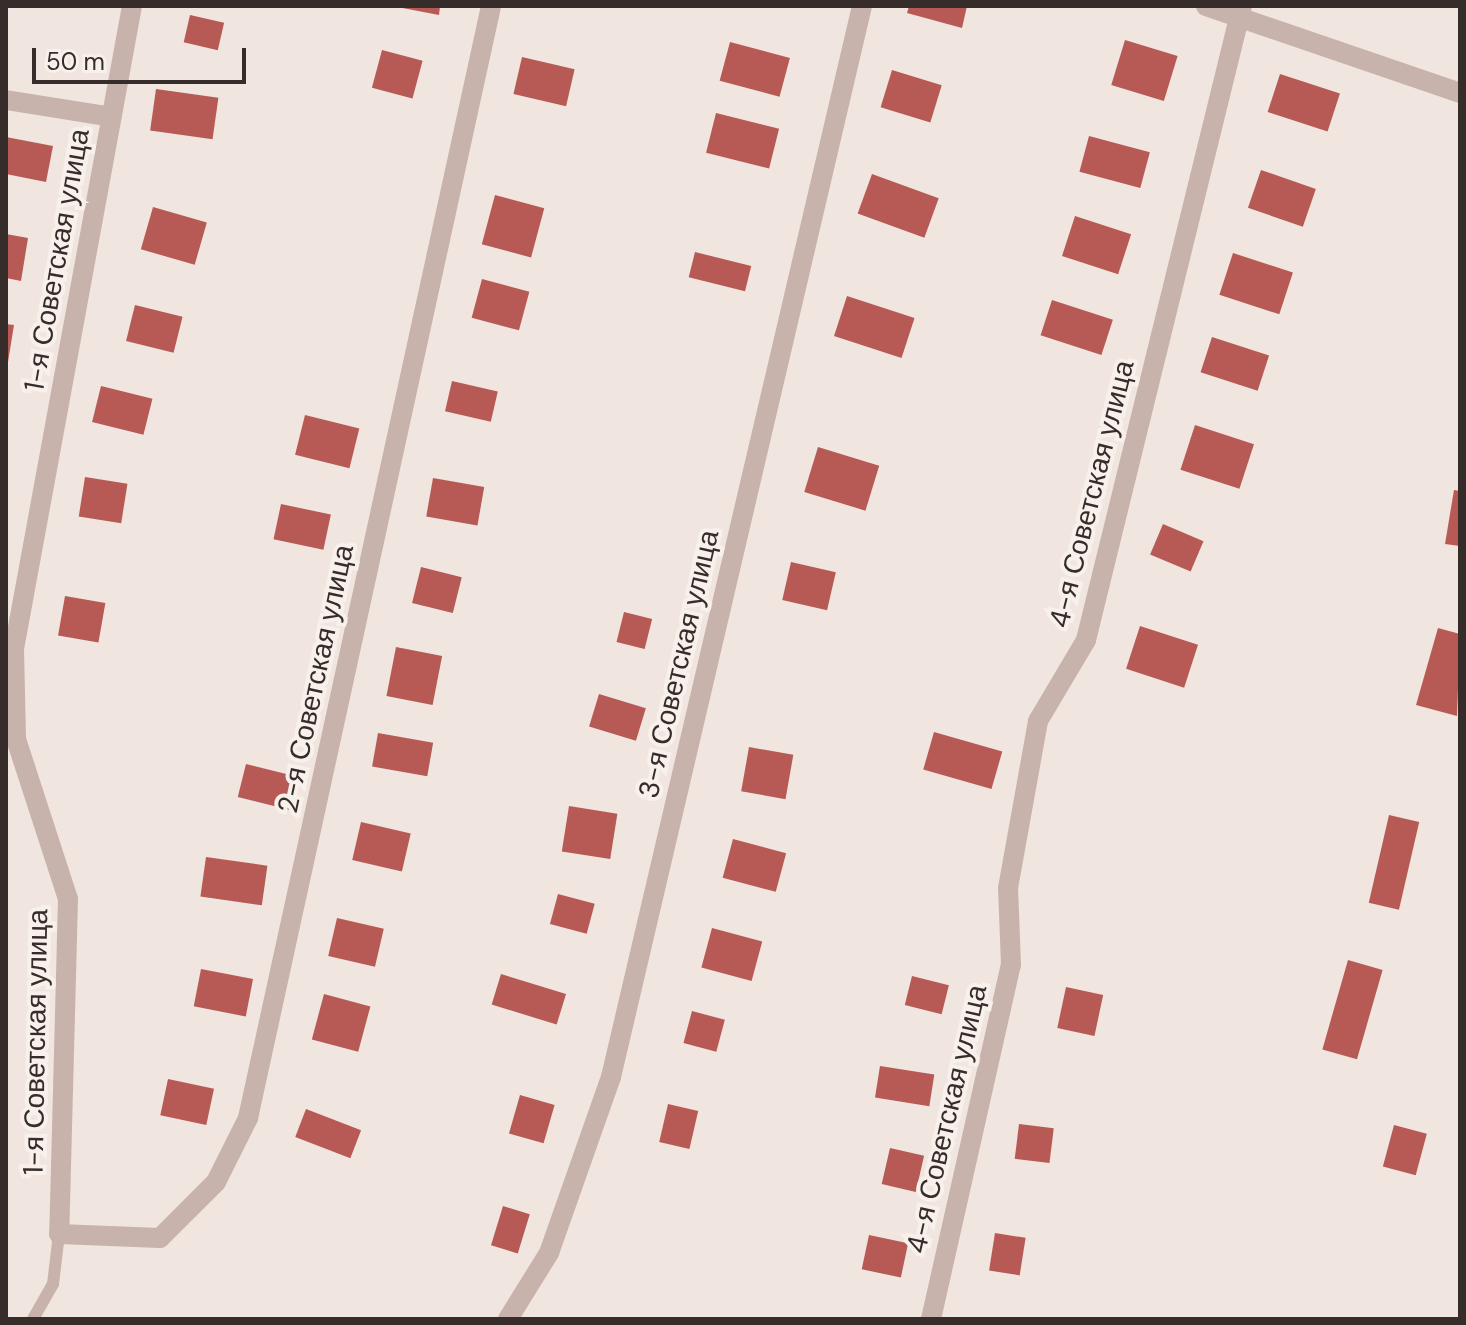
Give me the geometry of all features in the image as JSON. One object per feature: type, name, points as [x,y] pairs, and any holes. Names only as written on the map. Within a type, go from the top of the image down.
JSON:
[{"type":"street","name":"1-я Советская улица","points":[[59,1234],[68,899],[16,739],[14,649],[132,6]]},
{"type":"street","name":"2-я Советская улица","points":[[59,1234],[160,1238],[216,1182],[248,1118],[491,6]]},
{"type":"street","name":"3-я Советская улица","points":[[508,1319],[549,1253],[611,1077],[862,6]]},
{"type":"street","points":[[1206,6],[1240,10],[1460,93]]},
{"type":"street","name":"4-я Советская улица","points":[[931,1319],[1011,965],[1008,888],[1038,721],[1086,640],[1240,10]]},
{"type":"street","points":[[6,100],[112,117]]},
{"type":"lane","points":[[33,1319],[53,1284],[59,1234]]},
{"type":"building","points":[[392,6],[440,6],[439,15]]},
{"type":"building","points":[[909,6],[967,6],[962,28],[907,13]]},
{"type":"building","points":[[190,15],[224,23],[218,50],[184,42]]},
{"type":"building","points":[[1125,40],[1178,56],[1164,101],[1111,85]]},
{"type":"building","points":[[730,42],[790,58],[780,97],[720,81]]},
{"type":"building","points":[[382,50],[423,61],[412,99],[372,88]]},
{"type":"building","points":[[522,57],[575,69],[566,106],[513,94]]},
{"type":"building","points":[[892,70],[942,85],[930,122],[881,107]]},
{"type":"building","points":[[1280,74],[1340,93],[1328,132],[1268,112]]},
{"type":"building","points":[[156,89],[218,98],[213,139],[150,131]]},
{"type":"building","points":[[716,113],[779,129],[769,169],[706,153]]},
{"type":"building","points":[[1089,136],[1150,152],[1140,188],[1079,172]]},
{"type":"building","points":[[6,137],[53,146],[46,182],[6,174]]},
{"type":"building","points":[[1261,170],[1316,189],[1303,227],[1248,208]]},
{"type":"building","points":[[872,174],[939,198],[924,238],[858,213]]},
{"type":"building","points":[[495,195],[544,208],[531,257],[482,244]]},
{"type":"building","points":[[153,207],[207,222],[195,265],[141,249]]},
{"type":"building","points":[[1075,216],[1131,234],[1118,274],[1062,256]]},
{"type":"building","points":[[6,234],[28,238],[21,281],[6,278]]},
{"type":"building","points":[[695,252],[751,266],[745,291],[689,277]]},
{"type":"building","points":[[1233,253],[1293,272],[1279,314],[1219,295]]},
{"type":"building","points":[[482,279],[529,292],[519,330],[472,318]]},
{"type":"building","points":[[847,296],[915,318],[902,358],[834,336]]},
{"type":"building","points":[[1052,300],[1113,320],[1101,355],[1041,335]]},
{"type":"building","points":[[135,305],[183,317],[174,353],[126,341]]},
{"type":"building","points":[[6,324],[14,325],[8,362],[6,362]]},
{"type":"building","points":[[1212,337],[1269,356],[1258,391],[1201,372]]},
{"type":"building","points":[[452,381],[498,392],[491,422],[445,411]]},
{"type":"building","points":[[101,386],[152,399],[143,435],[92,422]]},
{"type":"building","points":[[305,415],[359,429],[349,468],[295,455]]},
{"type":"building","points":[[1195,425],[1254,444],[1239,489],[1180,470]]},
{"type":"building","points":[[818,447],[879,466],[865,511],[804,492]]},
{"type":"building","points":[[85,477],[127,484],[121,523],[79,517]]},
{"type":"building","points":[[433,478],[484,487],[477,525],[426,516]]},
{"type":"building","points":[[1454,490],[1460,491],[1460,546],[1445,544]]},
{"type":"building","points":[[281,504],[331,515],[323,550],[274,539]]},
{"type":"building","points":[[1163,524],[1204,541],[1191,572],[1150,554]]},
{"type":"building","points":[[791,562],[836,572],[827,610],[782,600]]},
{"type":"building","points":[[421,567],[462,577],[453,613],[412,603]]},
{"type":"building","points":[[65,596],[105,603],[98,643],[58,635]]},
{"type":"building","points":[[624,612],[652,619],[645,649],[617,642]]},
{"type":"building","points":[[1140,626],[1198,645],[1184,688],[1126,669]]},
{"type":"building","points":[[1438,628],[1460,634],[1457,716],[1416,705]]},
{"type":"building","points":[[396,647],[442,656],[433,705],[386,696]]},
{"type":"building","points":[[599,694],[646,708],[636,741],[589,727]]},
{"type":"building","points":[[934,732],[1002,752],[991,789],[923,769]]},
{"type":"building","points":[[378,733],[433,743],[427,776],[372,766]]},
{"type":"building","points":[[749,747],[793,755],[786,799],[741,791]]},
{"type":"building","points":[[246,764],[297,777],[289,810],[238,797]]},
{"type":"building","points":[[569,806],[617,814],[610,859],[562,851]]},
{"type":"building","points":[[1389,815],[1419,822],[1399,910],[1369,903]]},
{"type":"building","points":[[361,822],[411,833],[402,871],[352,860]]},
{"type":"building","points":[[733,839],[786,853],[776,892],[723,878]]},
{"type":"building","points":[[206,857],[267,866],[262,905],[200,897]]},
{"type":"building","points":[[558,894],[595,904],[587,934],[550,924]]},
{"type":"building","points":[[337,918],[384,929],[375,967],[328,956]]},
{"type":"building","points":[[712,928],[762,941],[752,981],[701,968]]},
{"type":"building","points":[[1348,960],[1383,970],[1357,1059],[1322,1049]]},
{"type":"building","points":[[201,969],[253,979],[246,1016],[194,1006]]},
{"type":"building","points":[[501,974],[566,994],[557,1024],[492,1005]]},
{"type":"building","points":[[912,976],[949,985],[942,1014],[905,1005]]},
{"type":"building","points":[[1066,987],[1103,995],[1094,1036],[1057,1028]]},
{"type":"building","points":[[324,994],[370,1006],[358,1052],[312,1039]]},
{"type":"building","points":[[692,1011],[725,1020],[716,1052],[683,1043]]},
{"type":"building","points":[[880,1066],[934,1075],[929,1106],[875,1098]]},
{"type":"building","points":[[168,1079],[214,1089],[206,1125],[160,1115]]},
{"type":"building","points":[[520,1095],[555,1105],[544,1143],[509,1133]]},
{"type":"building","points":[[668,1104],[698,1111],[689,1149],[659,1142]]},
{"type":"building","points":[[306,1109],[361,1130],[350,1158],[295,1137]]},
{"type":"building","points":[[1019,1124],[1054,1128],[1049,1163],[1015,1159]]},
{"type":"building","points":[[1394,1125],[1427,1134],[1416,1175],[1383,1167]]},
{"type":"building","points":[[890,1148],[924,1156],[916,1192],[882,1184]]},
{"type":"building","points":[[503,1206],[530,1214],[518,1253],[491,1245]]},
{"type":"building","points":[[995,1233],[1026,1238],[1020,1275],[989,1271]]},
{"type":"building","points":[[869,1235],[908,1243],[901,1278],[862,1269]]}]
